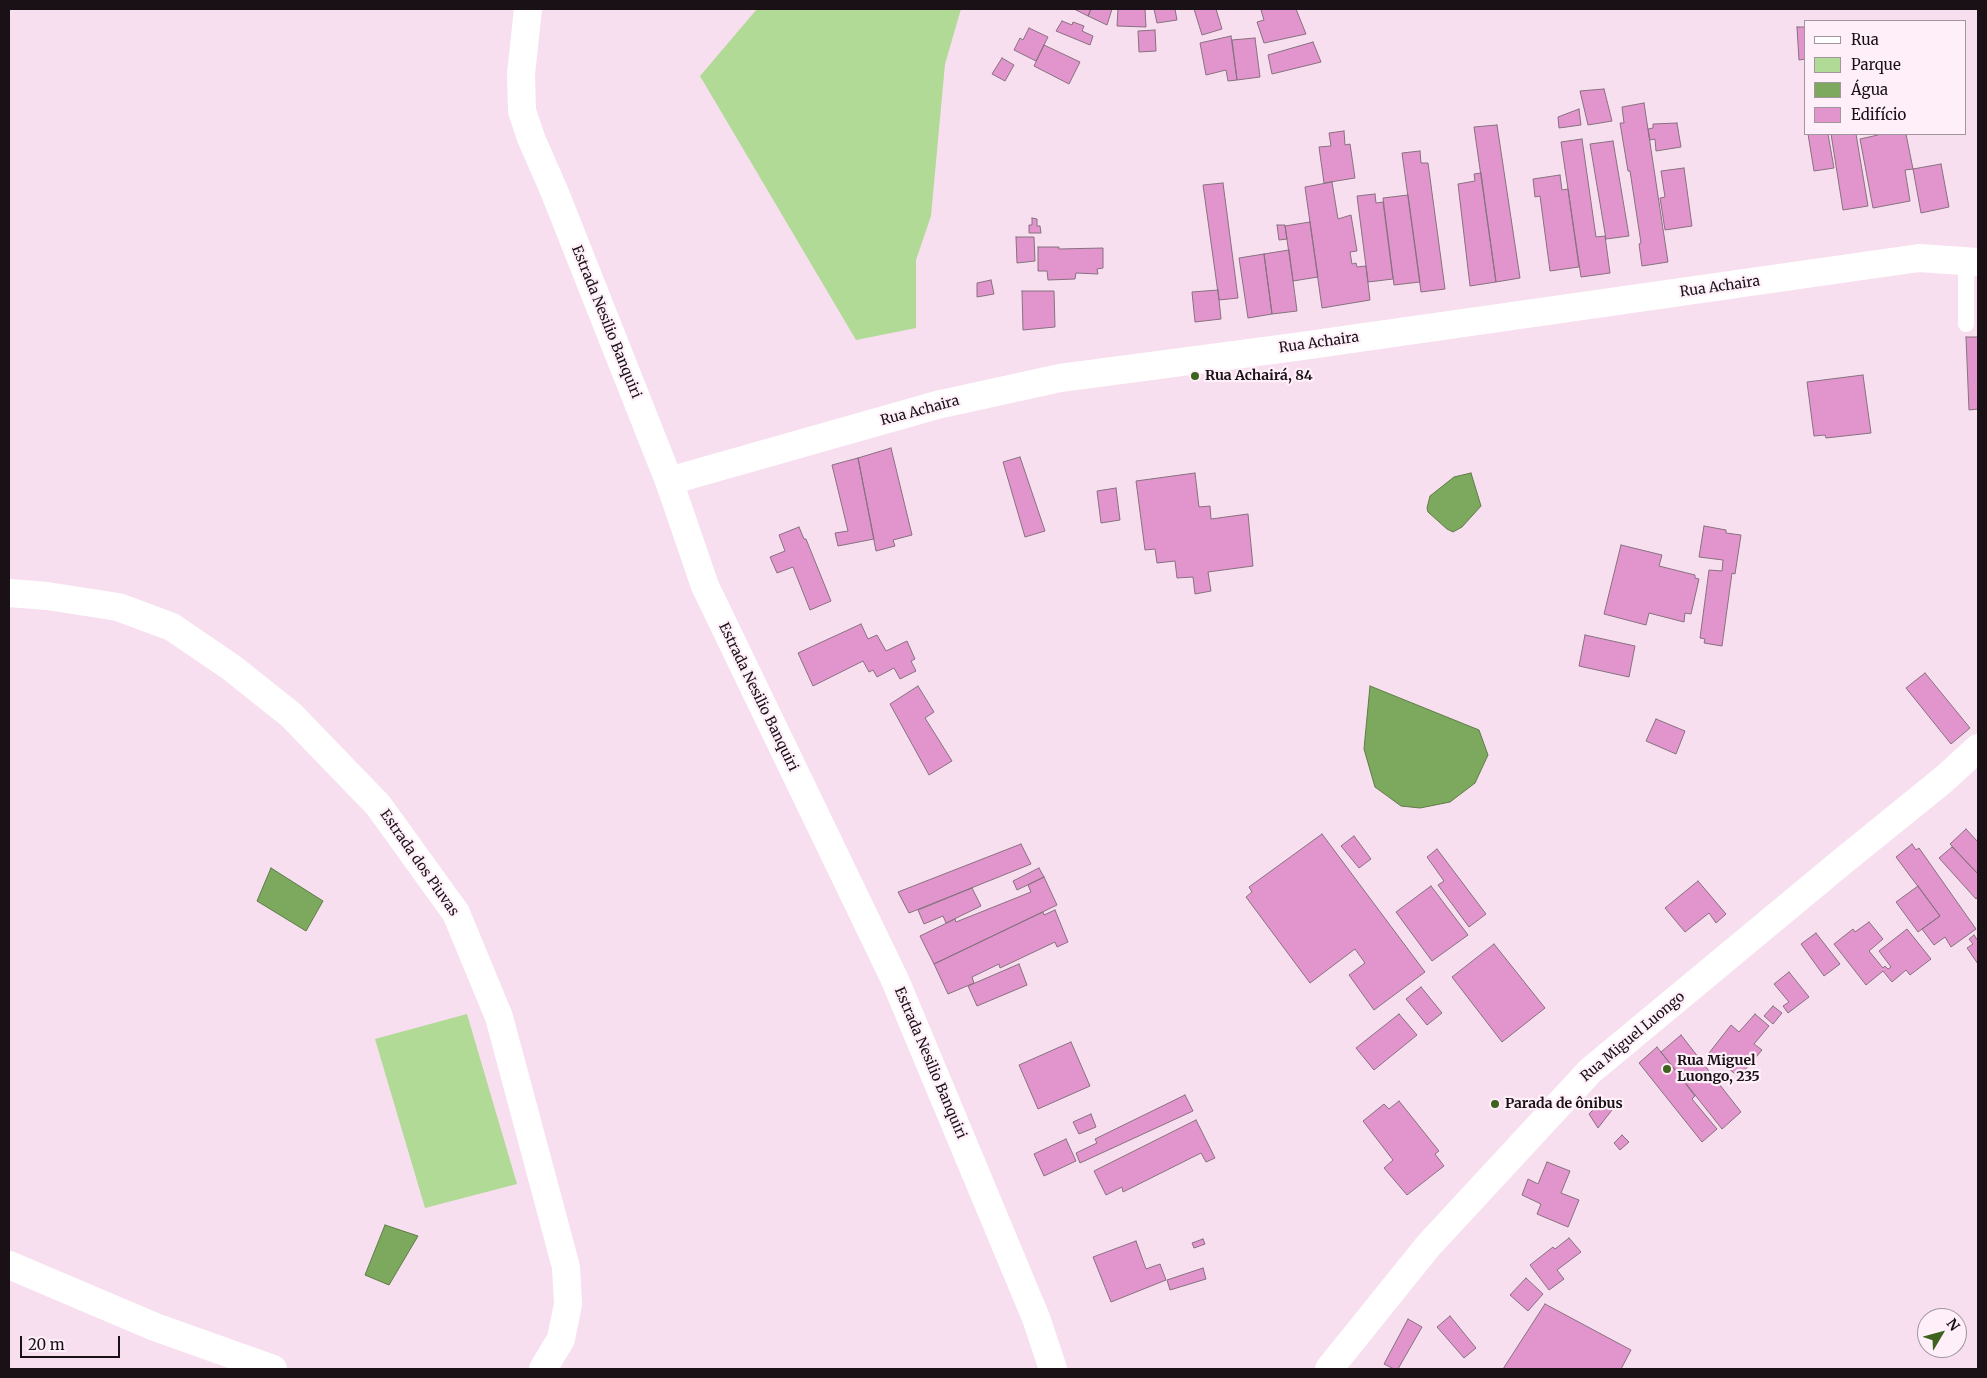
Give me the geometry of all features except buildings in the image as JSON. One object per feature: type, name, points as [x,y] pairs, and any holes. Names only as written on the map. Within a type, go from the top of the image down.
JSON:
[{"type":"street","name":"Estrada Nesilio Banquiri","points":[[528,9],[521,74],[522,111],[531,138],[555,193],[669,481],[704,586],[895,980],[1036,1318],[1053,1369]]},
{"type":"street","name":"Rua Achaira","points":[[669,481],[937,405],[1060,378],[1295,347],[1919,258],[1972,261]]},
{"type":"street","name":"Estrada dos Piuvas","points":[[9,592],[118,607],[172,627],[232,668],[291,715],[378,805],[456,913],[499,1016],[566,1267],[568,1304],[561,1339],[543,1369]]},
{"type":"street","name":"Rua Miguel Luongo","points":[[1330,1369],[1428,1246],[1590,1071],[1943,780],[1978,748]]},
{"type":"street","points":[[9,1265],[155,1327],[273,1369]]},
{"type":"lane","points":[[1966,324],[1972,261]]},
{"type":"green space","points":[[757,9],[961,9],[945,64],[931,216],[916,260],[916,328],[856,340],[700,76]]},
{"type":"green space","points":[[467,1014],[517,1184],[425,1208],[375,1039]]},
{"type":"water","points":[[1471,473],[1481,506],[1462,527],[1453,532],[1428,512],[1430,496],[1454,477]]},
{"type":"water","points":[[1370,686],[1479,730],[1488,755],[1475,783],[1450,802],[1420,808],[1401,806],[1375,787],[1364,749]]},
{"type":"water","points":[[271,868],[323,901],[306,931],[257,901]]},
{"type":"water","points":[[385,1225],[418,1236],[389,1285],[365,1275]]},
{"type":"place","name":"Rua Achairá, 84","points":[[1195,376]]},
{"type":"place","name":"Rua Miguel Luongo, 235","points":[[1667,1069]]},
{"type":"place","name":"Parada de ônibus","points":[[1495,1104]]}]
